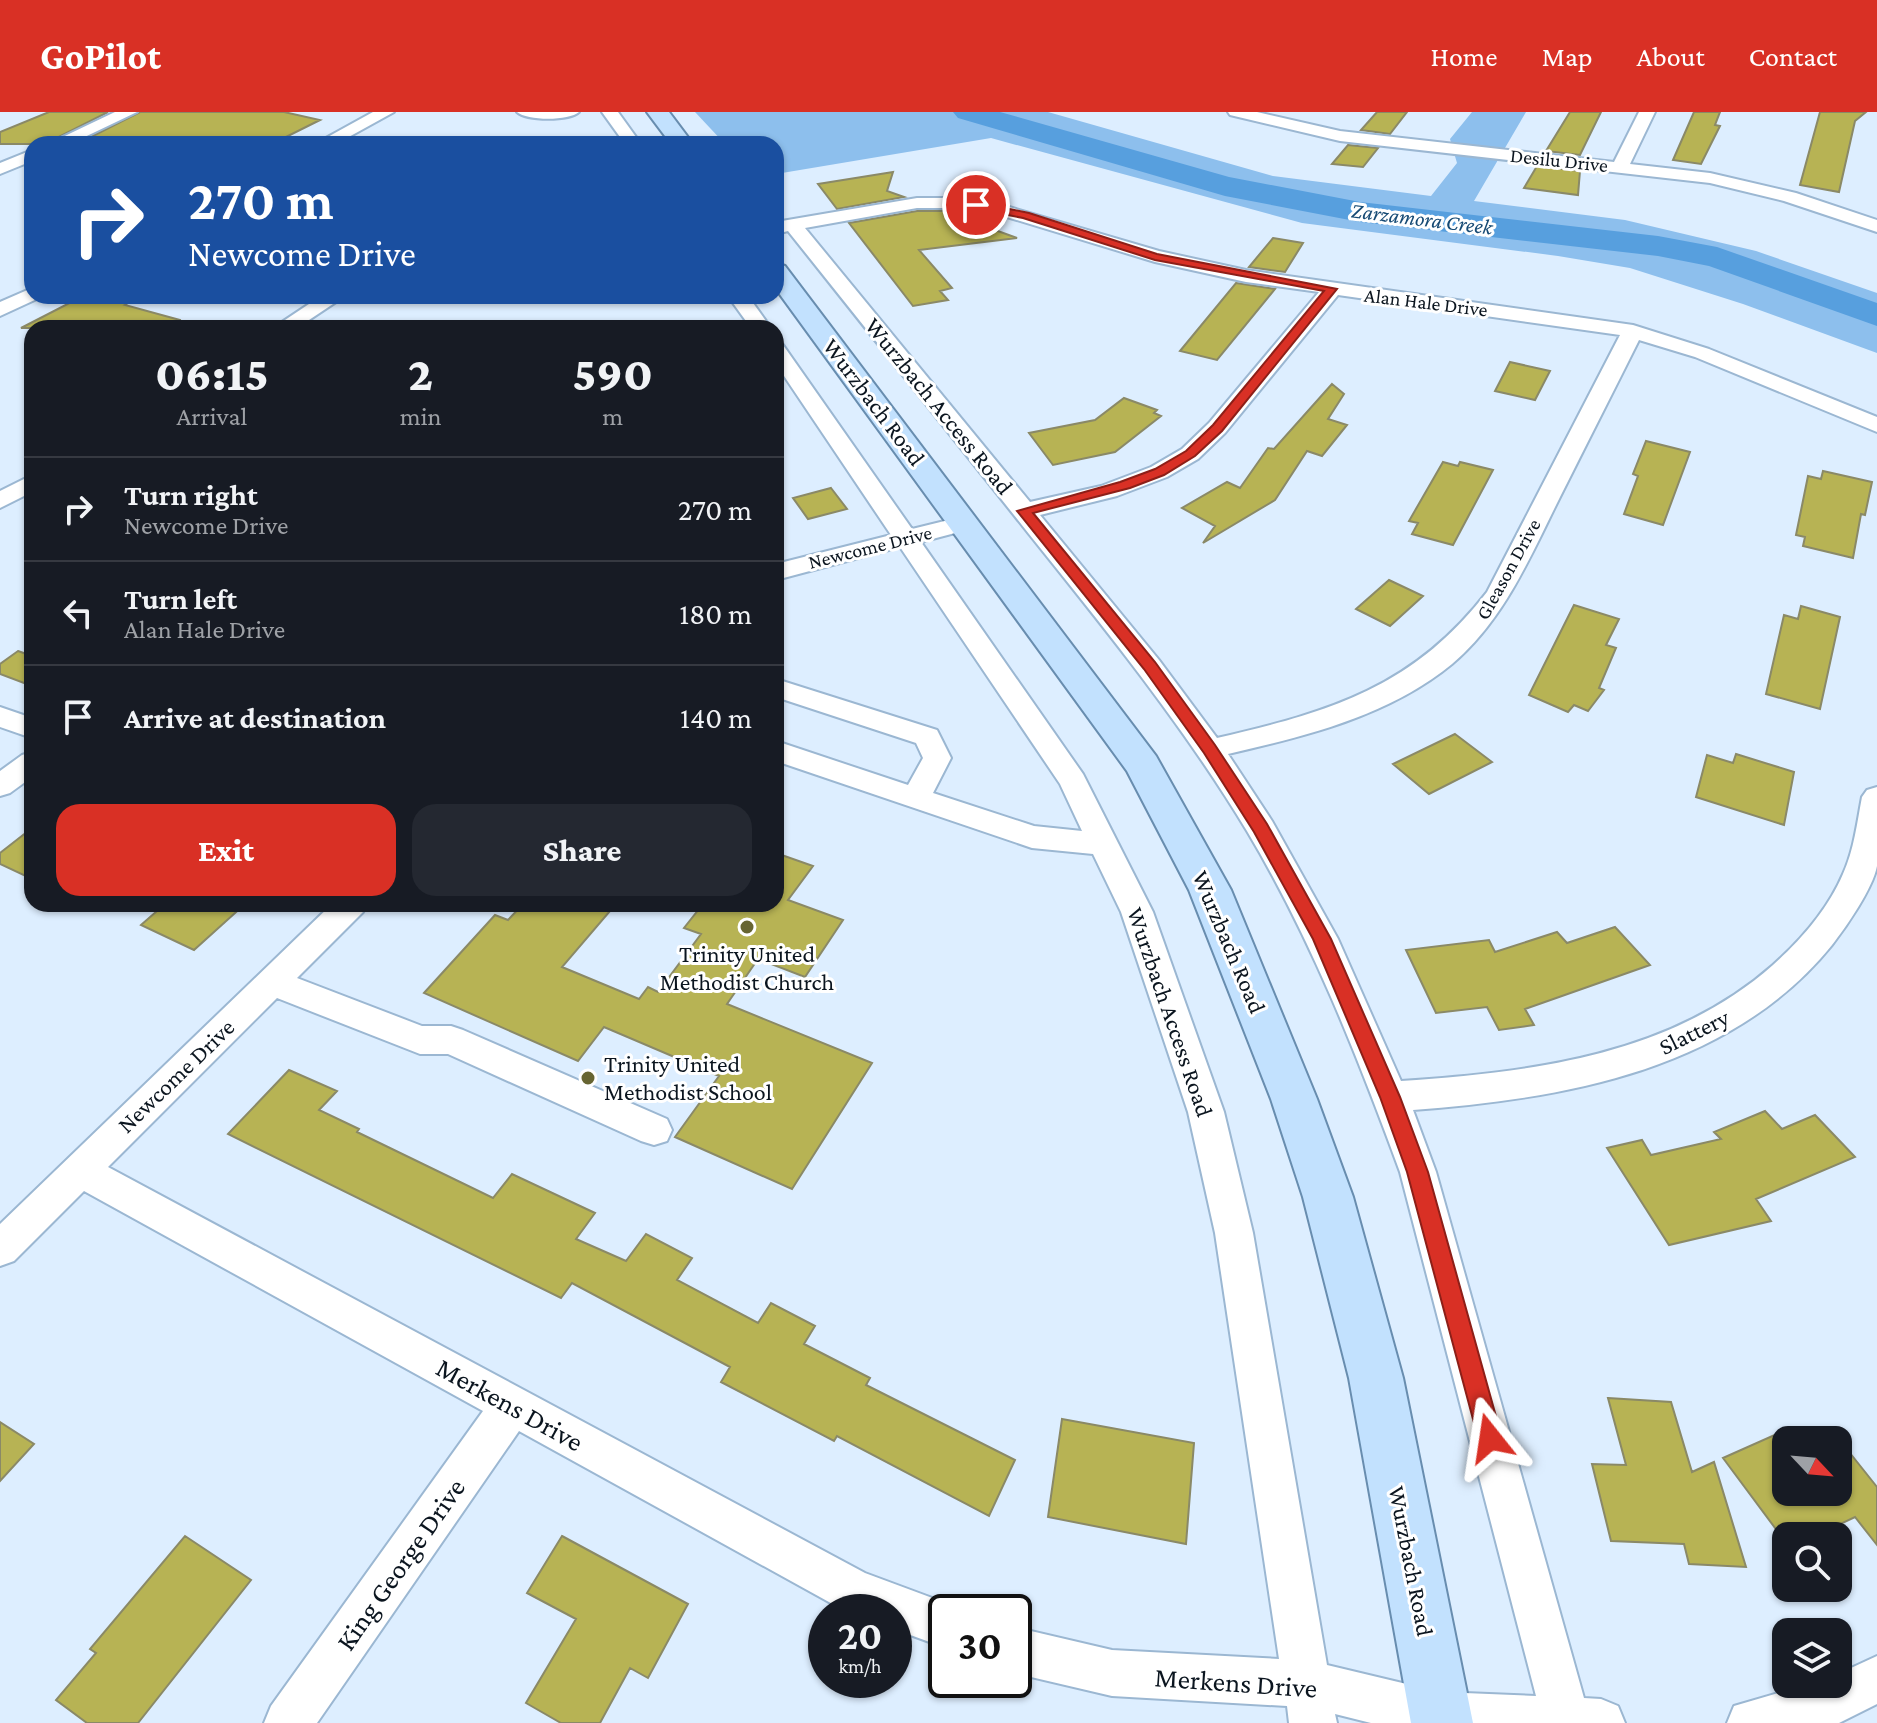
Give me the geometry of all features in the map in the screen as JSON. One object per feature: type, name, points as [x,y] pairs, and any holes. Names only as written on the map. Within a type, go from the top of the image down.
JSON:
[{"type":"main road","points":[[658,112],[676,136]]},
{"type":"main road","name":"Wurzbach Road","points":[[784,282],[1143,765],[1210,890],[1294,1099],[1328,1197],[1376,1378],[1441,1719]]},
{"type":"street","points":[[74,136],[129,112]]},
{"type":"street","points":[[339,136],[386,112]]},
{"type":"street","points":[[525,112],[571,112]]},
{"type":"street","points":[[610,112],[627,136]]},
{"type":"street","name":"Desilu Drive","points":[[1236,112],[1302,129],[1358,138],[1620,167],[1737,184],[1877,226]]},
{"type":"street","points":[[1302,129],[1326,112]]},
{"type":"street","points":[[1620,167],[1647,112]]},
{"type":"street","points":[[0,169],[24,158]]},
{"type":"street","name":"Alan Hale Drive","points":[[784,226],[917,203],[976,205],[1025,215],[1166,259],[1332,289],[1633,331],[1691,349],[1877,425]]},
{"type":"street","points":[[1857,220],[1877,208]]},
{"type":"street","name":"Wurzbach Access Road","points":[[784,226],[1024,511],[1149,666],[1210,749],[1261,829],[1322,939],[1390,1097],[1418,1172],[1543,1629],[1577,1723]]},
{"type":"street","points":[[1024,511],[1120,487],[1159,472],[1190,454],[1217,428],[1332,289]]},
{"type":"street","points":[[0,310],[24,298]]},
{"type":"street","points":[[296,320],[322,304]]},
{"type":"street","name":"Gleason Drive","points":[[1210,749],[1319,722],[1362,706],[1412,680],[1461,643],[1499,594],[1633,331]]},
{"type":"street","name":"Wurzbach Access Road","points":[[784,361],[1073,781],[1137,912],[1206,1112],[1234,1233],[1310,1703]]},
{"type":"street","points":[[0,501],[24,487]]},
{"type":"street","name":"Newcome Drive","points":[[784,570],[965,523]]},
{"type":"street","points":[[784,691],[927,737],[937,758],[916,798]]},
{"type":"street","points":[[0,716],[24,726]]},
{"type":"street","points":[[784,754],[1032,837],[1104,844]]},
{"type":"street","points":[[0,786],[24,768]]},
{"type":"street","name":"Slattery","points":[[1390,1097],[1504,1088],[1554,1080],[1634,1059],[1678,1043],[1729,1016],[1774,986],[1810,952],[1838,915],[1858,877],[1877,797]]},
{"type":"street","name":"Newcome Drive","points":[[0,1249],[344,912]]},
{"type":"street","points":[[272,982],[420,1040],[451,1040],[654,1130]]},
{"type":"street","name":"Merkens Drive","points":[[80,1170],[854,1591],[928,1618]]},
{"type":"street","name":"King George Drive","points":[[288,1723],[512,1405]]},
{"type":"street","name":"Merkens Drive","points":[[1032,1654],[1112,1673],[1310,1703],[1441,1719],[1577,1723]]},
{"type":"street","points":[[1751,1723],[1835,1701],[1877,1679]]},
{"type":"shaded area","points":[[695,112],[1048,112],[1273,176],[1431,196],[1457,163],[1450,139],[1472,112],[1526,112],[1474,201],[1625,220],[1756,251],[1877,293],[1877,353],[1743,304],[1630,268],[1302,223],[991,138],[784,173],[784,136],[718,136]]},
{"type":"building","points":[[49,112],[108,112],[61,136],[24,136],[24,144],[0,144],[0,132]]},
{"type":"building","points":[[140,112],[284,112],[320,120],[288,136],[93,136]]},
{"type":"building","points":[[1377,112],[1407,112],[1390,134],[1361,130]]},
{"type":"building","points":[[1570,112],[1601,112],[1580,155],[1546,151]]},
{"type":"building","points":[[1694,112],[1720,112],[1715,125],[1720,126],[1701,164],[1673,160]]},
{"type":"building","points":[[1820,112],[1866,112],[1855,121],[1839,192],[1800,185]]},
{"type":"building","points":[[1348,145],[1378,148],[1363,167],[1332,164]]},
{"type":"building","points":[[1537,166],[1580,171],[1578,195],[1524,188]]},
{"type":"building","points":[[893,172],[887,191],[904,197],[837,209],[818,184]]},
{"type":"building","points":[[917,211],[943,211],[1017,238],[919,250],[952,288],[940,291],[948,300],[913,306],[849,223]]},
{"type":"building","points":[[1273,238],[1303,243],[1285,272],[1249,267]]},
{"type":"building","points":[[1236,283],[1275,289],[1217,360],[1180,351]]},
{"type":"building","points":[[68,304],[127,304],[180,320],[36,320]]},
{"type":"building","points":[[1510,362],[1550,371],[1535,400],[1495,391]]},
{"type":"building","points":[[1332,384],[1344,394],[1328,419],[1347,425],[1322,456],[1307,451],[1275,500],[1203,543],[1215,526],[1182,508],[1227,482],[1240,488],[1268,448],[1274,449]]},
{"type":"building","points":[[1124,398],[1157,410],[1154,413],[1161,416],[1115,452],[1053,465],[1029,433],[1095,420]]},
{"type":"building","points":[[1646,441],[1690,452],[1663,525],[1624,514],[1638,476],[1633,474]]},
{"type":"building","points":[[1443,462],[1458,466],[1460,462],[1493,470],[1453,545],[1412,534],[1418,523],[1409,521]]},
{"type":"building","points":[[1823,471],[1872,482],[1865,515],[1861,514],[1853,558],[1803,546],[1805,537],[1796,535],[1808,476],[1821,479]]},
{"type":"building","points":[[831,488],[847,509],[808,519],[793,498]]},
{"type":"building","points":[[1389,580],[1423,596],[1390,626],[1356,609]]},
{"type":"building","points":[[1574,605],[1619,619],[1606,645],[1616,648],[1599,688],[1604,690],[1588,711],[1574,705],[1568,712],[1529,695]]},
{"type":"building","points":[[1801,606],[1840,617],[1820,709],[1766,694],[1784,615],[1798,619]]},
{"type":"building","points":[[18,651],[24,653],[24,683],[0,674],[0,664]]},
{"type":"building","points":[[1455,734],[1492,762],[1429,794],[1393,764]]},
{"type":"building","points":[[1736,754],[1794,772],[1784,825],[1696,797],[1707,755],[1733,763]]},
{"type":"building","points":[[24,834],[24,875],[0,864],[0,853]]},
{"type":"building","points":[[784,856],[813,866],[788,900],[843,920],[805,977],[758,959],[727,1004],[872,1063],[792,1189],[675,1137],[719,1076],[604,1027],[578,1061],[424,993],[495,915],[508,920],[516,912],[609,912],[562,967],[639,999],[648,987],[658,992],[701,934],[684,928],[697,912],[784,912]]},
{"type":"building","points":[[156,912],[236,912],[194,950],[141,925]]},
{"type":"building","points":[[1615,927],[1650,965],[1525,1009],[1534,1025],[1499,1030],[1487,1007],[1436,1013],[1406,950],[1489,940],[1495,952],[1557,932],[1567,943]]},
{"type":"building","points":[[289,1070],[337,1091],[319,1110],[359,1129],[357,1132],[493,1198],[512,1174],[595,1213],[576,1239],[626,1261],[646,1234],[692,1258],[677,1280],[758,1323],[771,1303],[815,1326],[804,1344],[870,1378],[866,1385],[1015,1460],[989,1516],[837,1436],[834,1441],[721,1382],[730,1367],[572,1283],[561,1298],[228,1134]]},
{"type":"building","points":[[1765,1111],[1782,1129],[1815,1115],[1855,1157],[1756,1199],[1771,1221],[1669,1245],[1607,1148],[1642,1140],[1651,1155],[1721,1139],[1714,1132]]},
{"type":"building","points":[[1608,1398],[1671,1402],[1692,1472],[1714,1462],[1746,1567],[1689,1564],[1684,1544],[1611,1541],[1592,1464],[1626,1465]]},
{"type":"building","points":[[1062,1419],[1194,1443],[1186,1544],[1048,1517]]},
{"type":"building","points":[[0,1422],[34,1444],[0,1481]]},
{"type":"building","points":[[1772,1436],[1772,1506],[1852,1506],[1852,1456],[1877,1487],[1877,1545],[1855,1517],[1844,1522],[1772,1524],[1723,1458]]},
{"type":"building","points":[[185,1536],[251,1580],[138,1723],[87,1723],[56,1700],[96,1653],[90,1649]]},
{"type":"building","points":[[562,1536],[688,1604],[648,1678],[630,1668],[600,1723],[561,1723],[526,1703],[576,1619],[527,1593]]},
{"type":"waterway","name":"Zarzamora Creek","points":[[968,112],[1225,186],[1360,212],[1658,246],[1717,257],[1877,315]]},
{"type":"place","name":"Trinity United Methodist Church","points":[[747,927]]},
{"type":"place","name":"Trinity United Methodist School","points":[[588,1078]]},
{"type":"route","points":[[976,205],[1025,215],[1155,256],[1246,276],[1332,289],[1217,428],[1190,454],[1159,472],[1109,491],[1024,511],[1149,666],[1210,749],[1261,829],[1322,939],[1390,1097],[1418,1172],[1490,1438]]}]
